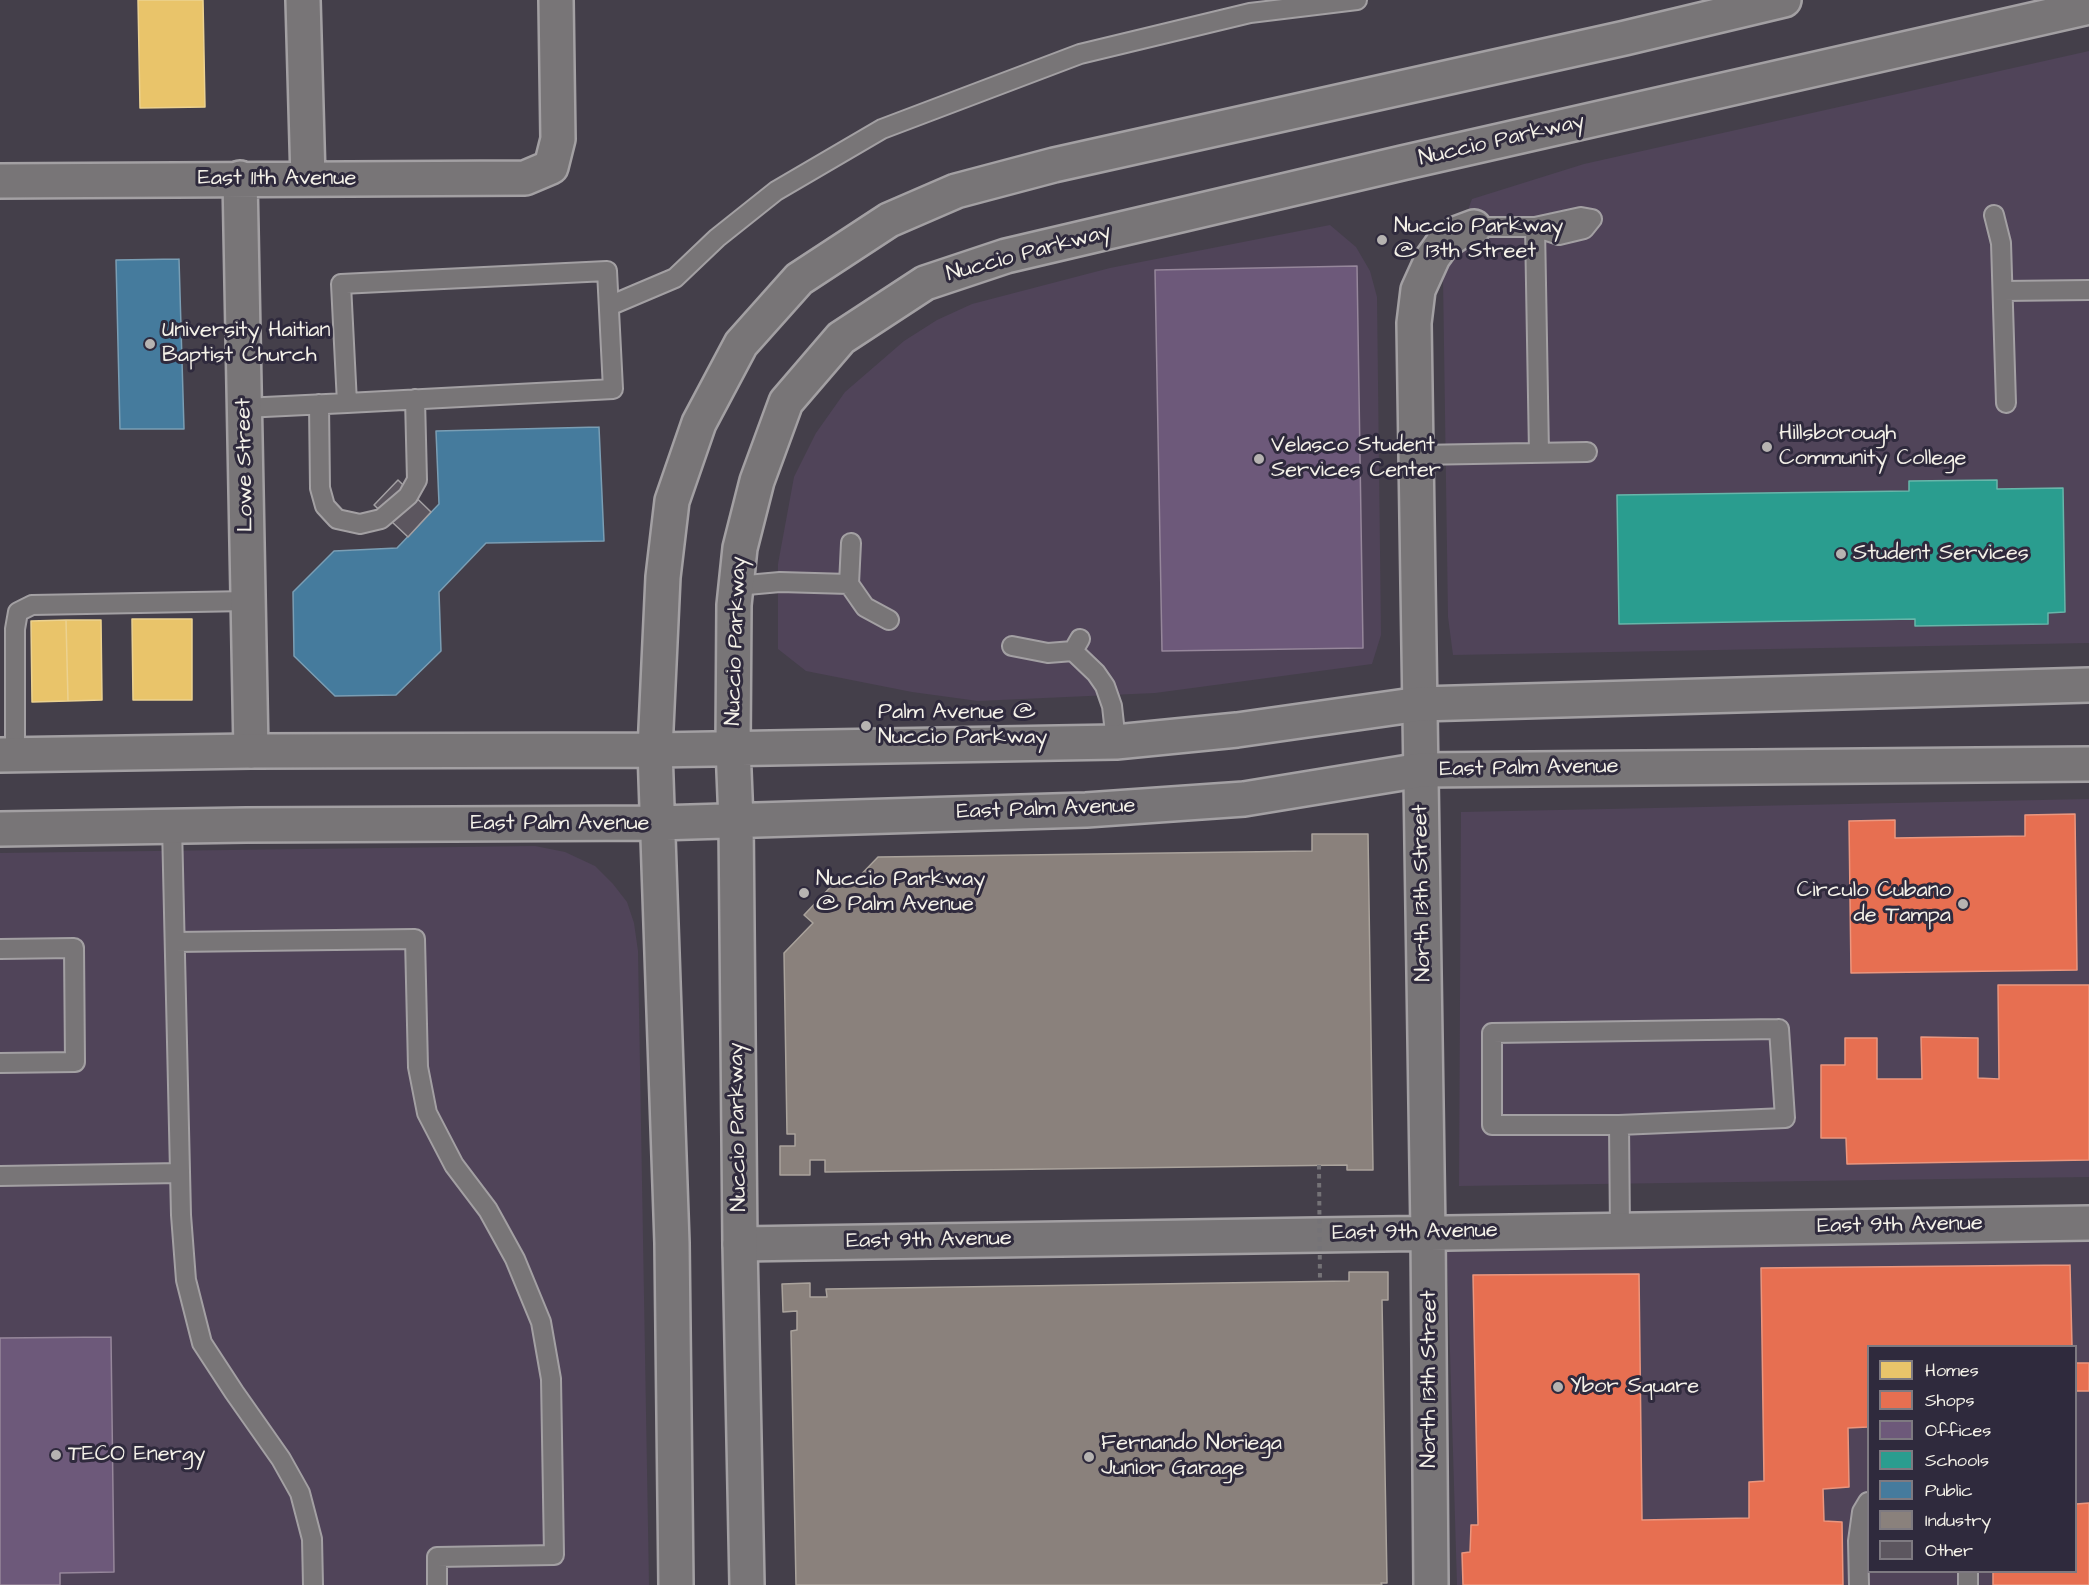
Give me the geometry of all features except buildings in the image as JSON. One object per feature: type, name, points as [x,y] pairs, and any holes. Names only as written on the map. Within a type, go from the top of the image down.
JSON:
[{"type":"street","points":[[303,0],[309,178]]},
{"type":"street","name":"East 11th Avenue","points":[[0,181],[525,178],[551,167],[558,139],[556,0]]},
{"type":"street","points":[[676,1585],[672,1243],[655,750],[663,577],[672,501],[699,423],[741,344],[799,279],[889,220],[956,191],[1054,165],[1625,38],[1784,0]]},
{"type":"street","name":"Nuccio Parkway","points":[[747,1585],[733,747],[734,605],[740,548],[757,481],[786,402],[841,338],[925,283],[1006,256],[2089,7]]},
{"type":"street","name":"Lowe Street","points":[[240,178],[251,751]]},
{"type":"street","name":"North 13th Street","points":[[1431,1585],[1414,322],[1418,290],[1429,265],[1443,243],[1458,233],[1474,227]]},
{"type":"street","points":[[8,755],[251,751],[655,750],[1116,742],[1237,730],[1420,704],[2089,685]]},
{"type":"street","name":"East Palm Avenue","points":[[0,829],[658,823],[1086,810],[1244,798],[1421,771],[2089,764]]},
{"type":"street","name":"East 9th Avenue","points":[[740,1244],[2089,1223]]},
{"type":"lane","points":[[609,306],[675,278],[717,238],[776,191],[882,129],[1080,54],[1250,12],[1357,0]]},
{"type":"lane","points":[[1994,215],[2001,243],[2006,403]]},
{"type":"lane","points":[[1474,227],[1535,227],[1539,453]]},
{"type":"lane","points":[[244,408],[347,403],[613,389],[607,271],[341,284],[347,403]]},
{"type":"lane","points":[[2003,291],[2089,290]]},
{"type":"lane","points":[[319,404],[320,488],[325,506],[337,519],[360,524],[381,519],[408,496],[417,480],[416,399]]},
{"type":"lane","points":[[1417,455],[1587,452]]},
{"type":"lane","points":[[851,543],[849,584],[865,607],[889,620]]},
{"type":"lane","points":[[736,586],[780,582],[849,584]]},
{"type":"lane","points":[[8,755],[15,629],[18,612],[32,604],[248,601]]},
{"type":"lane","points":[[1012,646],[1048,653],[1076,645],[1106,686],[1112,706],[1116,742]]},
{"type":"lane","points":[[172,826],[181,1215],[186,1280],[202,1343],[281,1459],[300,1493],[312,1539],[313,1585]]},
{"type":"lane","points":[[175,942],[415,939],[418,1067],[427,1113],[454,1165],[488,1210],[515,1259],[541,1323],[551,1379],[554,1555],[437,1557],[437,1585]]},
{"type":"lane","points":[[0,948],[74,948],[75,1062],[0,1063]]},
{"type":"lane","points":[[1779,1029],[1785,1118],[1619,1125],[1492,1125],[1492,1033],[1779,1029]]},
{"type":"lane","points":[[1619,1125],[1620,1230]]},
{"type":"lane","points":[[0,1176],[180,1173]]},
{"type":"lane","points":[[1858,1585],[1858,1541],[1862,1512],[1867,1505]]},
{"type":"path","points":[[1319,1165],[1320,1281]]},
{"type":"shaded area","name":"Hillsborough Community College","points":[[2089,51],[2089,643],[1453,655],[1448,617],[1443,278],[1472,199],[1584,164]]},
{"type":"shaded area","points":[[1330,225],[1356,247],[1370,271],[1377,297],[1381,635],[1372,664],[1155,693],[978,701],[912,692],[806,671],[778,649],[778,564],[794,477],[816,433],[845,392],[904,341],[937,320],[972,304],[1110,268]]},
{"type":"shaded area","points":[[2089,799],[2089,1177],[1459,1186],[1461,812]]},
{"type":"shaded area","name":"TECO Energy","points":[[535,846],[565,852],[595,866],[627,902],[634,923],[638,951],[649,1585],[0,1585],[0,853]]},
{"type":"shaded area","name":"Ybor Square","points":[[2089,1242],[2089,1585],[1457,1585],[1447,1252]]},
{"type":"place","name":"Nuccio Parkway @ 13th Street","points":[[1382,240]]},
{"type":"place","name":"University Haitian Baptist Church","points":[[150,344]]},
{"type":"place","name":"Hillsborough Community College","points":[[1767,447]]},
{"type":"place","name":"Velasco Student Services Center","points":[[1259,459]]},
{"type":"place","name":"Student Services","points":[[1841,554]]},
{"type":"place","name":"Palm Avenue @ Nuccio Parkway","points":[[866,726]]},
{"type":"place","name":"Nuccio Parkway @ Palm Avenue","points":[[804,893]]},
{"type":"place","name":"Circulo Cubano de Tampa","points":[[1963,904]]},
{"type":"place","name":"Ybor Square","points":[[1558,1387]]},
{"type":"place","name":"TECO Energy","points":[[56,1455]]},
{"type":"place","name":"Fernando Noriega Junior Garage","points":[[1089,1457]]}]
